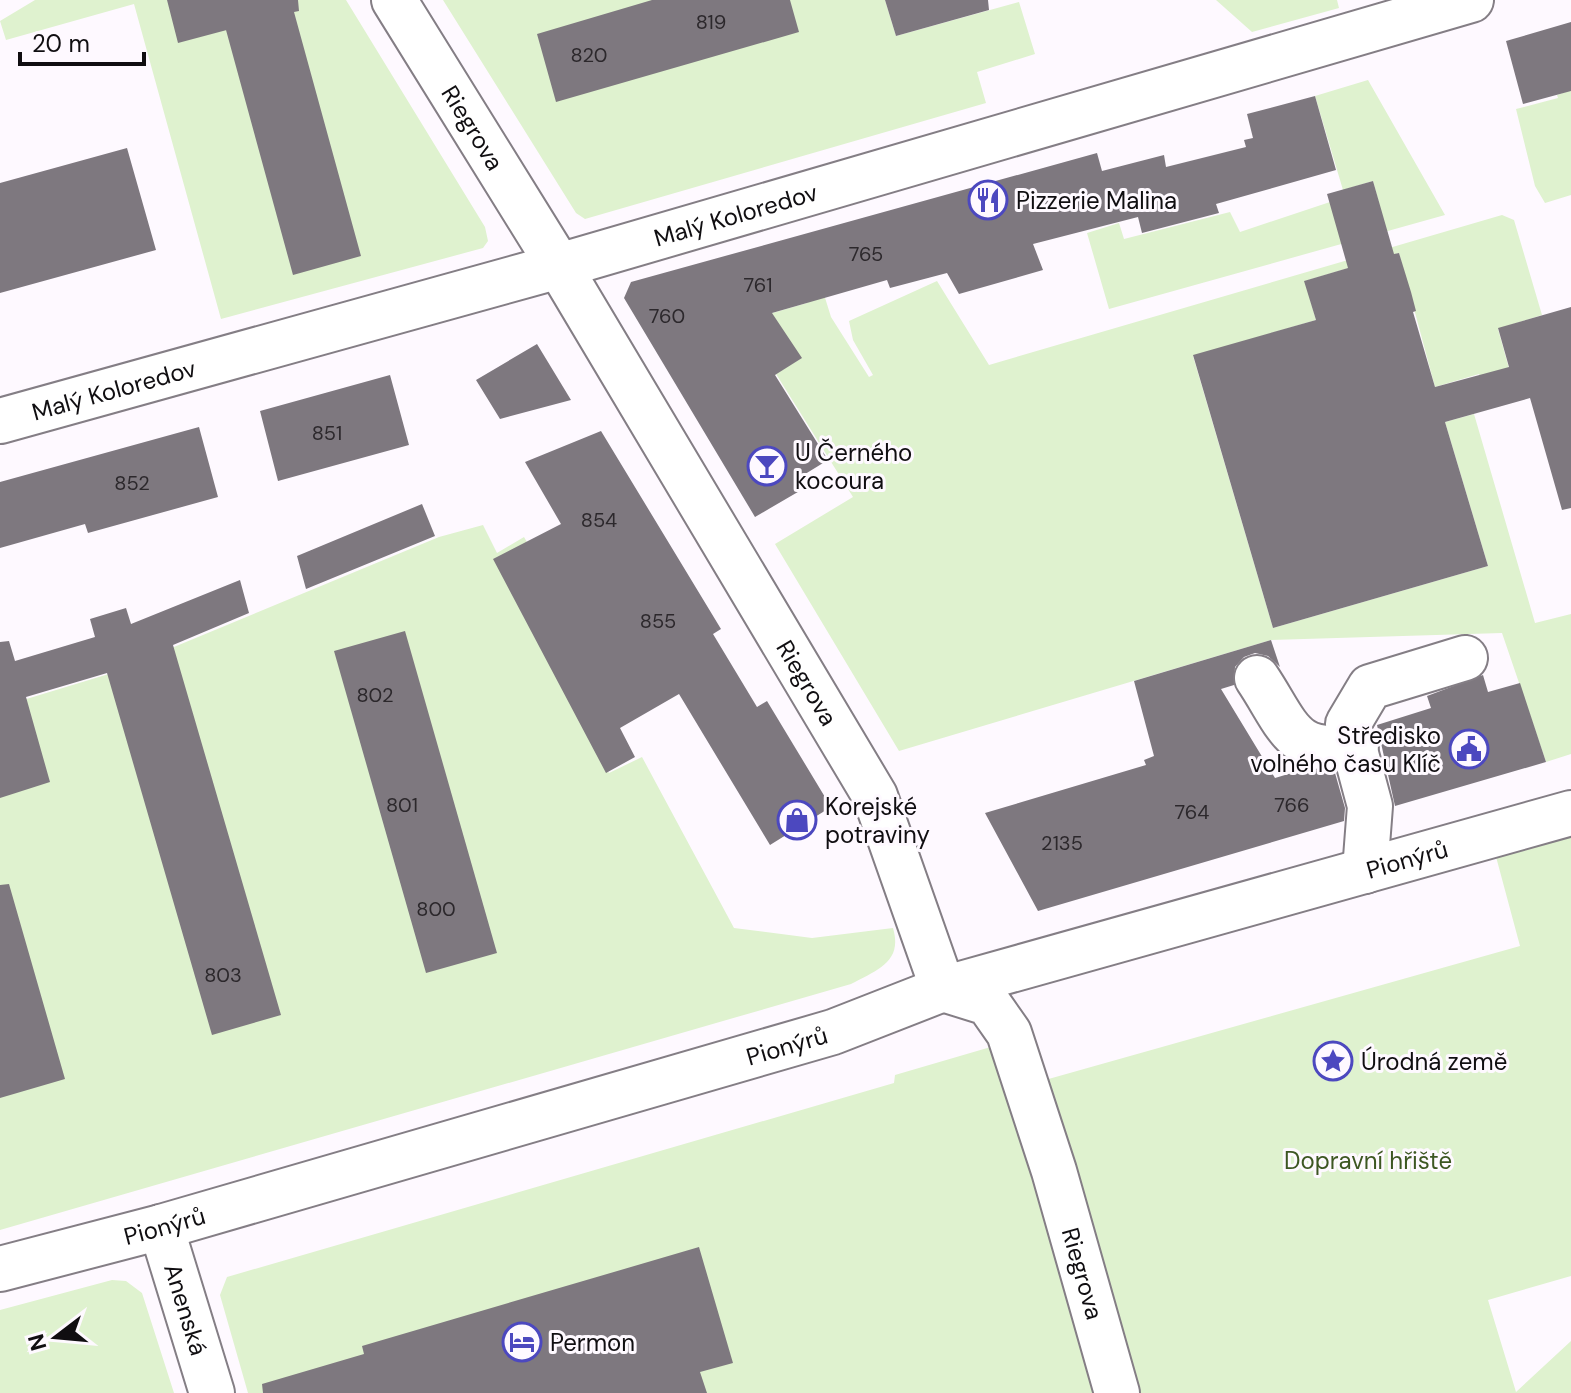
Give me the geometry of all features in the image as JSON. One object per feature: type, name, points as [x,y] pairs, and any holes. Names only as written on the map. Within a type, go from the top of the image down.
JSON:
[{"type":"street","name":"Riegrova","points":[[394,0],[559,266],[875,796],[943,989],[988,1003],[1009,1033],[1054,1171],[1117,1393]]},
{"type":"street","name":"Malý Koloredov","points":[[0,421],[559,266],[1471,0]]},
{"type":"street","points":[[1365,871],[1370,806],[1348,724],[1370,687],[1465,658]]},
{"type":"street","points":[[1257,678],[1302,745],[1318,750],[1356,745]]},
{"type":"street","name":"Pionýrů","points":[[0,1269],[161,1227],[833,1032],[943,989],[1571,813]]},
{"type":"street","name":"Anenská","points":[[161,1227],[212,1393]]},
{"type":"green space","points":[[35,0],[346,0],[485,227],[488,241],[483,248],[221,319],[134,4],[6,40],[0,21]]},
{"type":"green space","points":[[443,0],[885,0],[896,36],[1019,2],[1035,54],[977,72],[986,103],[585,219],[576,213]]},
{"type":"green space","points":[[1216,0],[1337,0],[1339,8],[1252,32]]},
{"type":"green space","points":[[1368,80],[1445,215],[1109,309],[1087,233],[1119,223],[1124,239],[1230,212],[1240,232],[1330,202],[1379,203],[1373,181],[1343,190],[1315,96]]},
{"type":"green space","points":[[1571,90],[1571,195],[1545,203],[1535,186],[1516,109],[1558,98],[1557,95]]},
{"type":"green space","points":[[1502,215],[1514,220],[1542,315],[1498,329],[1510,372],[1481,380],[1479,374],[1435,387],[1399,253],[1305,281],[1316,320],[1193,356],[1273,628],[1488,566],[1445,422],[1474,414],[1535,623],[1571,614],[1571,754],[1546,762],[1502,633],[1271,640],[899,751],[775,544],[853,497],[776,374],[801,358],[748,320],[807,303],[822,288],[831,317],[869,377],[873,375],[853,340],[849,321],[937,281],[989,365]]},
{"type":"green space","points":[[483,525],[497,553],[524,537],[542,568],[588,733],[609,773],[642,757],[734,928],[812,938],[893,928],[895,940],[891,957],[886,964],[851,984],[0,1230],[0,707],[145,663],[145,659],[439,537]]},
{"type":"green space","name":"Dopravní hřiště","points":[[1571,830],[1571,1276],[1488,1300],[1516,1392],[1571,1341],[1571,1393],[248,1393],[220,1295],[227,1277],[894,1083],[895,1075],[1018,1039],[1045,1080],[1520,946],[1495,853]]},
{"type":"green space","points":[[112,1280],[126,1281],[142,1293],[174,1393],[0,1393],[0,1310]]},
{"type":"building","points":[[167,0],[298,0],[299,11],[294,12],[361,256],[293,275],[226,30],[178,43]]},
{"type":"building","points":[[652,0],[790,0],[799,32],[556,102],[537,34]]},
{"type":"building","points":[[885,0],[988,0],[989,10],[896,36]]},
{"type":"building","points":[[1571,22],[1571,91],[1523,104],[1506,41]]},
{"type":"building","points":[[1315,96],[1336,170],[1216,204],[1219,213],[1142,233],[1138,217],[1033,244],[1043,270],[959,294],[947,273],[890,288],[887,280],[772,313],[802,358],[775,375],[828,460],[797,479],[803,489],[755,517],[624,298],[631,282],[1097,153],[1102,171],[1164,155],[1166,167],[1246,147],[1244,140],[1253,138],[1247,114]]},
{"type":"building","points":[[127,148],[156,250],[0,293],[0,183]]},
{"type":"building","points":[[1373,181],[1394,254],[1399,253],[1411,292],[1416,311],[1413,312],[1435,387],[1509,367],[1498,328],[1571,307],[1571,508],[1562,510],[1530,398],[1445,422],[1488,566],[1273,628],[1193,355],[1316,320],[1304,281],[1348,268],[1327,194]]},
{"type":"building","points":[[537,344],[571,400],[500,419],[476,380]]},
{"type":"building","points":[[390,375],[409,445],[278,481],[260,411]]},
{"type":"building","points":[[199,427],[218,497],[88,533],[85,524],[0,548],[0,482]]},
{"type":"building","points":[[601,431],[721,629],[713,634],[757,707],[767,701],[831,807],[770,845],[679,694],[620,728],[635,757],[606,773],[493,559],[561,524],[525,462]]},
{"type":"building","points":[[422,504],[435,536],[306,589],[297,556]]},
{"type":"building","points":[[240,580],[249,613],[173,645],[281,1015],[212,1035],[107,673],[26,697],[50,782],[0,798],[0,642],[9,641],[15,661],[95,637],[90,619],[126,608],[131,624]]},
{"type":"building","points":[[405,631],[497,953],[426,973],[334,651]]},
{"type":"building","points":[[1271,640],[1280,667],[1268,656],[1255,653],[1244,657],[1235,667],[1234,685],[1221,689],[1275,778],[1305,769],[1335,773],[1345,808],[1344,821],[1038,911],[985,813],[1146,765],[1144,760],[1154,756],[1134,681]]},
{"type":"building","points":[[1483,675],[1488,692],[1520,683],[1546,762],[1395,806],[1377,725],[1431,708],[1427,696]]},
{"type":"building","points":[[9,884],[65,1079],[0,1098],[0,885]]},
{"type":"building","points":[[699,1247],[733,1363],[700,1372],[707,1393],[263,1393],[262,1384],[364,1354],[362,1346]]},
{"type":"place","name":"Pizzerie Malina","points":[[988,200]]},
{"type":"place","name":"U Černého kocoura","points":[[767,466]]},
{"type":"place","name":"Středisko volného času Klíč","points":[[1469,749]]},
{"type":"place","name":"Korejské potraviny","points":[[797,820]]},
{"type":"place","name":"Úrodná země","points":[[1333,1061]]},
{"type":"place","name":"Permon","points":[[522,1342]]}]
